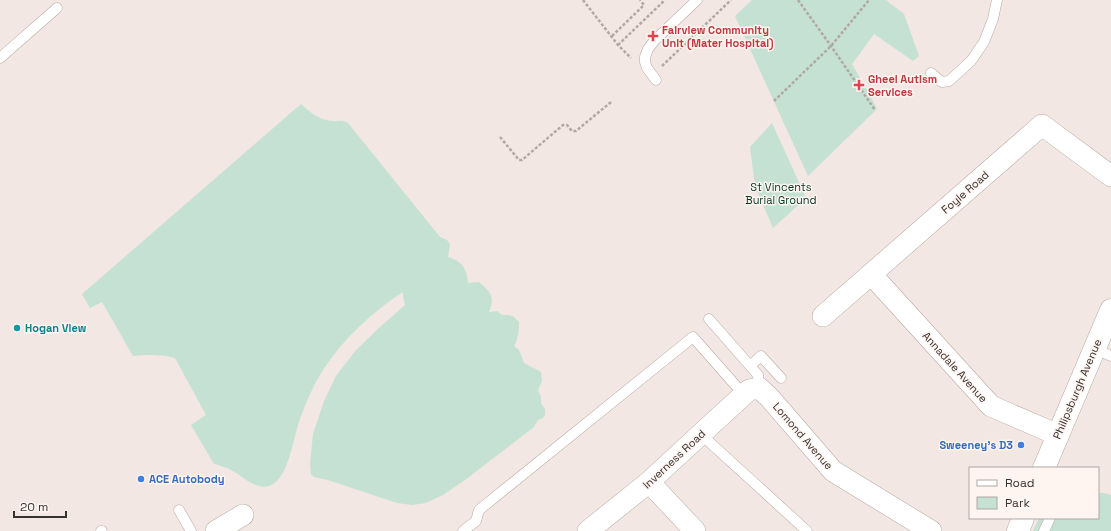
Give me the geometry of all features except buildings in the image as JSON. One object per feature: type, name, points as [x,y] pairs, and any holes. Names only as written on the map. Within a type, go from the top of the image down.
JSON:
[{"type":"street","name":"Foyle Road","points":[[823,316],[1042,125],[1111,176]]},
{"type":"street","name":"Annadale Avenue","points":[[870,274],[991,406],[1058,436]]},
{"type":"street","name":"Philipsburgh Avenue","points":[[1044,467],[1058,436],[1103,352],[1111,310]]},
{"type":"street","name":"Inverness Road","points":[[589,531],[650,482],[702,433],[751,392]]},
{"type":"street","name":"Lomond Avenue","points":[[751,392],[769,396],[833,471],[930,531]]},
{"type":"street","points":[[650,482],[695,531]]},
{"type":"street","points":[[216,531],[243,515]]},
{"type":"street","points":[[1018,531],[1023,519]]},
{"type":"lane","points":[[652,74],[645,62],[648,49],[655,40],[698,0]]},
{"type":"lane","points":[[931,73],[942,82],[949,82],[971,61],[984,42],[993,19],[997,0]]},
{"type":"lane","points":[[0,58],[57,8]]},
{"type":"lane","points":[[463,531],[476,521],[479,510],[693,337],[751,392],[758,375],[709,319]]},
{"type":"lane","points":[[750,366],[761,356],[781,378]]},
{"type":"lane","points":[[702,433],[706,439],[807,531]]},
{"type":"lane","points":[[180,510],[191,531]]},
{"type":"lane","points":[[1044,531],[1050,519]]},
{"type":"path","points":[[583,0],[628,56],[639,61],[652,74],[731,0]]},
{"type":"path","points":[[612,36],[644,5],[640,0]]},
{"type":"path","points":[[618,45],[665,0]]},
{"type":"path","points":[[798,0],[875,110]]},
{"type":"path","points":[[774,101],[831,46],[870,0]]},
{"type":"path","points":[[500,138],[519,160],[522,160],[563,125],[567,125],[572,131],[576,131],[611,102]]},
{"type":"green space","points":[[752,0],[886,0],[904,14],[919,56],[913,61],[874,34],[852,64],[877,109],[808,176],[735,16]]},
{"type":"green space","points":[[301,104],[311,113],[323,119],[344,121],[348,123],[440,237],[447,240],[450,244],[448,257],[457,261],[463,266],[468,283],[479,282],[489,292],[492,302],[489,312],[497,311],[502,315],[509,315],[514,317],[519,322],[518,334],[514,346],[519,350],[524,363],[541,372],[542,381],[538,390],[541,397],[541,403],[545,409],[545,415],[543,418],[538,420],[534,427],[465,480],[443,495],[426,503],[412,505],[397,503],[328,480],[314,477],[311,474],[310,464],[313,434],[324,401],[336,376],[356,350],[405,305],[403,292],[369,317],[349,337],[331,359],[319,376],[307,400],[297,427],[286,467],[276,482],[264,487],[249,482],[229,469],[214,464],[191,425],[206,415],[175,358],[160,355],[133,356],[102,302],[90,308],[82,294]]},
{"type":"green space","name":"St Vincents Burial Ground","points":[[772,123],[806,198],[773,228],[755,186],[750,147]]},
{"type":"green space","points":[[1099,493],[1111,495],[1111,531],[1033,531],[1039,519],[1099,519]]},
{"type":"place","name":"Fairview Community Unit (Mater Hospital)","points":[[653,36]]},
{"type":"place","name":"Gheel Autism Services","points":[[859,85]]},
{"type":"place","name":"Hogan View","points":[[17,328]]},
{"type":"place","name":"Sweeney's D3","points":[[1021,445]]},
{"type":"place","name":"ACE Autobody","points":[[141,479]]}]
